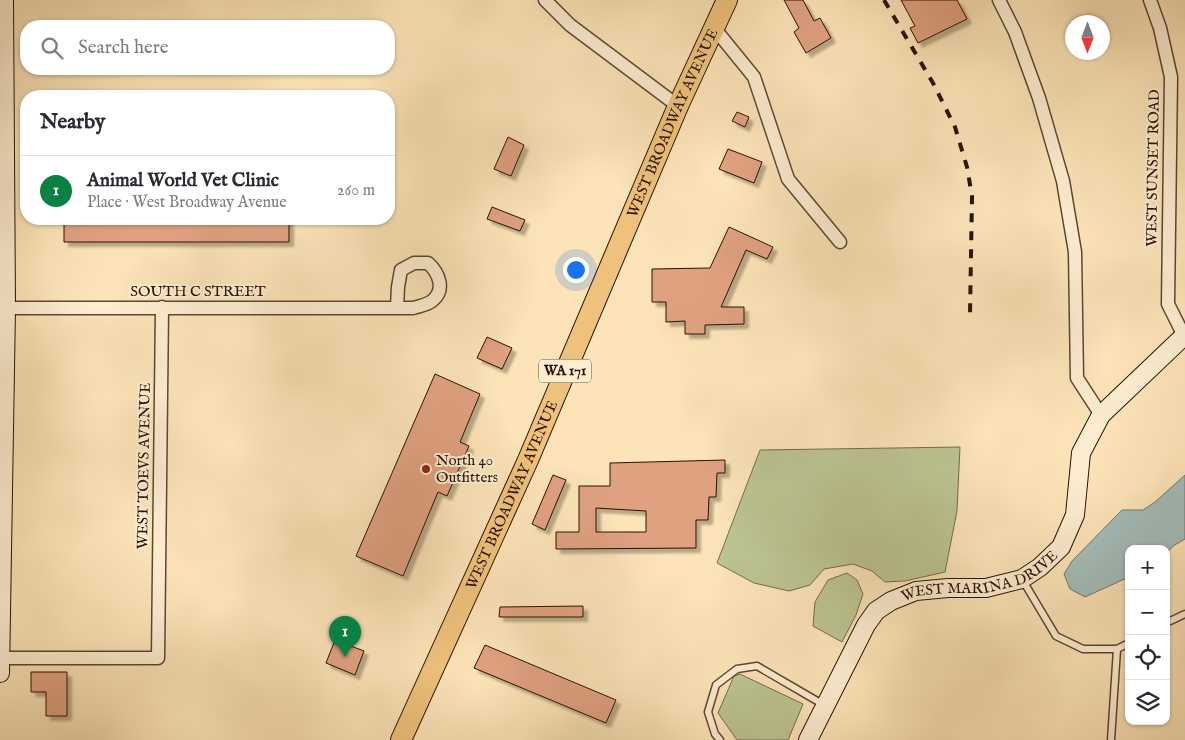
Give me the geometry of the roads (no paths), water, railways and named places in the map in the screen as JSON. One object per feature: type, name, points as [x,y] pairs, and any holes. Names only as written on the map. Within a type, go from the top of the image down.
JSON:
[{"type":"main road","name":"WEST BROADWAY AVENUE","points":[[401,740],[528,460],[678,106],[727,0]]},
{"type":"street","points":[[0,673],[3,308],[2,58],[4,0]]},
{"type":"street","points":[[545,0],[570,25],[678,106]]},
{"type":"street","points":[[999,0],[1015,32],[1039,98],[1062,181],[1075,252],[1077,378],[1101,415]]},
{"type":"street","name":"WEST SUNSET ROAD","points":[[1150,0],[1160,28],[1170,77],[1168,304],[1184,335]]},
{"type":"street","points":[[715,29],[754,77],[788,179],[840,242]]},
{"type":"street","name":"WEST TOEVS AVENUE","points":[[0,658],[158,658],[162,307]]},
{"type":"street","name":"SOUTH C STREET","points":[[3,308],[397,307]]},
{"type":"street","name":"WEST MARINA DRIVE","points":[[808,740],[866,624],[876,611],[891,601],[916,591],[948,588],[986,588],[1022,579],[1040,567],[1061,547],[1075,515],[1081,453],[1101,415],[1184,335]]},
{"type":"lane","points":[[1022,579],[1056,636],[1083,649],[1117,649],[1125,645]]},
{"type":"lane","points":[[1170,621],[1185,614]]},
{"type":"lane","points":[[1112,740],[1117,649]]},
{"type":"lane","points":[[720,740],[715,734],[708,712],[716,684],[736,669],[757,666],[825,705]]},
{"type":"water","points":[[1185,475],[1185,539],[1170,549],[1170,545],[1125,545],[1125,579],[1085,597],[1070,589],[1064,574],[1072,561],[1122,510],[1143,510],[1155,502]]},
{"type":"railway","points":[[884,0],[933,83],[955,127],[967,167],[972,196],[970,314]]},
{"type":"place","name":"North 40 Outfitters","points":[[426,469]]},
{"type":"place","name":"Animal World Vet Clinic","points":[[345,657]]}]
